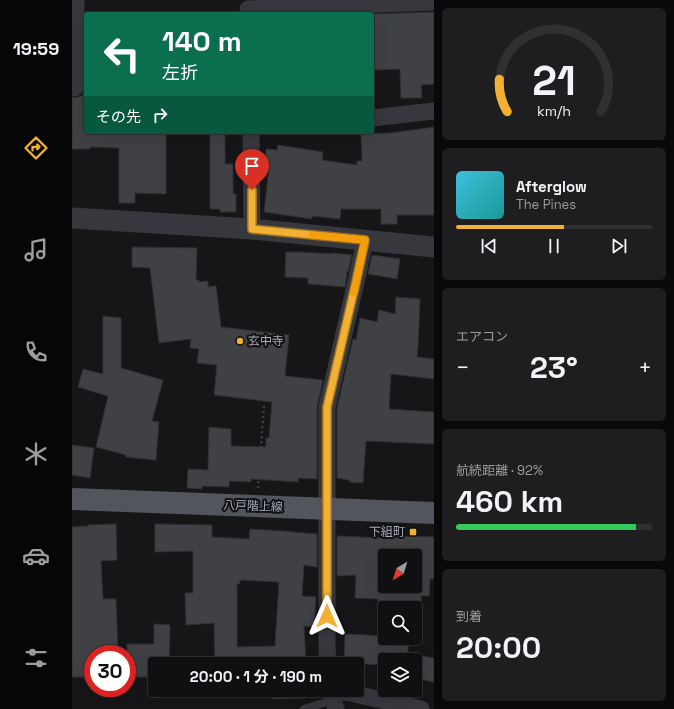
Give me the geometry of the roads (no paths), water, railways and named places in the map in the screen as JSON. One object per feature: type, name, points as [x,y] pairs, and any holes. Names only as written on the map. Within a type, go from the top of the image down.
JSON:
[{"type":"main road","name":"八戸階上線","points":[[72,499],[434,513]]},
{"type":"street","points":[[76,0],[78,88]]},
{"type":"street","points":[[248,8],[434,2]]},
{"type":"street","points":[[374,118],[434,111]]},
{"type":"street","points":[[252,134],[252,229]]},
{"type":"street","points":[[72,218],[252,229],[434,247]]},
{"type":"street","points":[[328,657],[327,407],[365,240]]},
{"type":"street","points":[[364,696],[421,709]]},
{"type":"lane","points":[[304,709],[332,697]]},
{"type":"place","name":"玄中寺","points":[[240,341]]},
{"type":"place","name":"下組町","points":[[413,532]]}]
